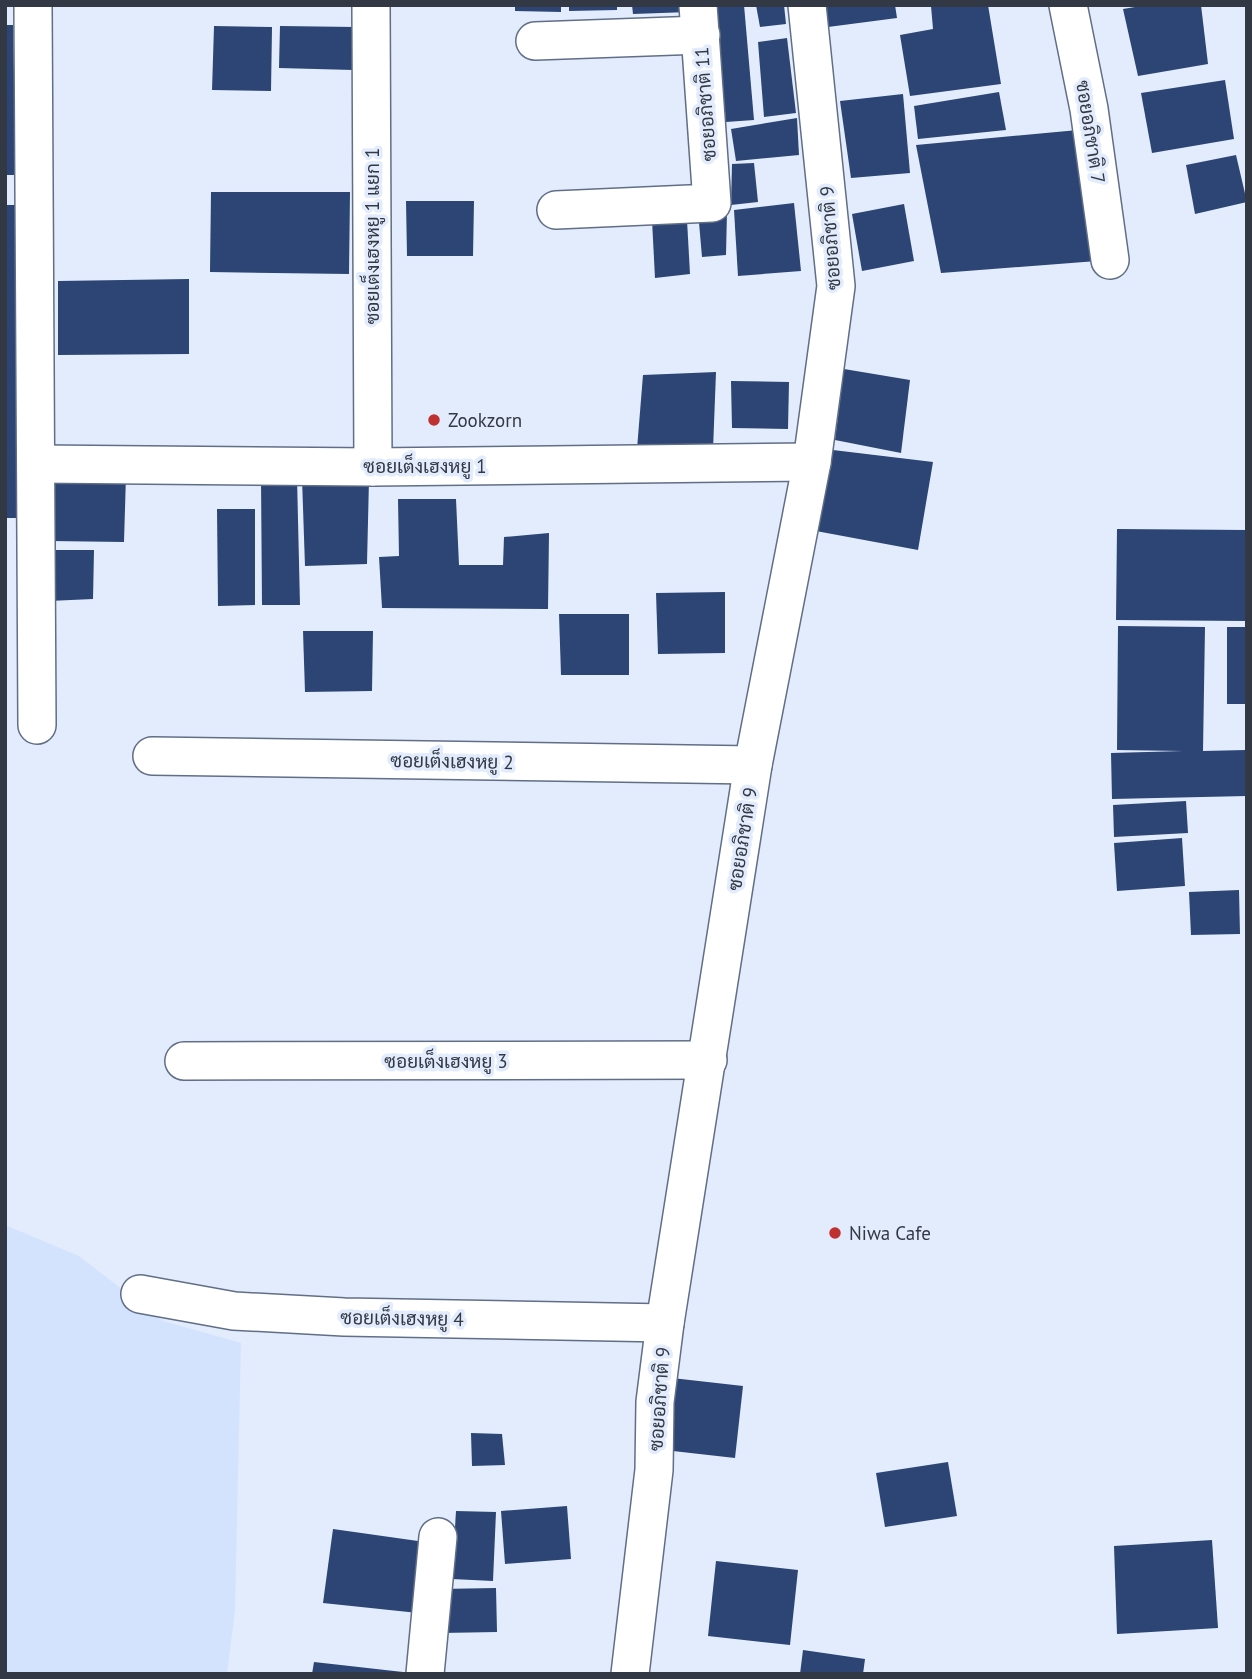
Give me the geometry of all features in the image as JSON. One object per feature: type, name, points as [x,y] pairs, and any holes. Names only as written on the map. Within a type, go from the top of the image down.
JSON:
[{"type":"street","points":[[33,5],[37,725]]},
{"type":"street","name":"ซอยเต็งเฮงหยู 1 แยก 1","points":[[371,5],[373,467]]},
{"type":"street","name":"ซอยอภิชาติ 9","points":[[630,1674],[654,1470],[655,1402],[665,1323],[753,765],[812,462],[836,286],[807,5]]},
{"type":"street","name":"ซอยอภิชาติ 7","points":[[1068,5],[1089,109],[1110,260]]},
{"type":"street","points":[[536,41],[699,20]]},
{"type":"street","name":"ซอยอภิชาติ 11","points":[[556,209],[712,203],[699,20]]},
{"type":"street","name":"ซอยเต็งเฮงหยู 1","points":[[37,464],[373,467],[812,462]]},
{"type":"street","name":"ซอยเต็งเฮงหยู 2","points":[[152,756],[753,765]]},
{"type":"street","name":"ซอยเต็งเฮงหยู 3","points":[[184,1061],[708,1060]]},
{"type":"street","name":"ซอยเต็งเฮงหยู 4","points":[[140,1294],[234,1311],[344,1317],[665,1323]]},
{"type":"street","points":[[425,1674],[438,1537]]},
{"type":"shaded area","points":[[5,1225],[79,1256],[163,1321],[241,1343],[235,1611],[227,1674],[5,1674]]},
{"type":"building","points":[[515,5],[561,5],[561,12],[515,11]]},
{"type":"building","points":[[569,5],[617,5],[617,10],[569,11]]},
{"type":"building","points":[[632,5],[688,5],[689,12],[633,14]]},
{"type":"building","points":[[715,5],[744,5],[754,120],[726,122]]},
{"type":"building","points":[[756,5],[784,5],[786,24],[760,27]]},
{"type":"building","points":[[824,5],[895,5],[897,18],[828,27]]},
{"type":"building","points":[[988,5],[1001,84],[910,96],[900,35],[933,29],[931,6]]},
{"type":"building","points":[[1147,5],[1201,5],[1208,64],[1138,76],[1123,9]]},
{"type":"building","points":[[5,25],[13,25],[16,175],[5,175]]},
{"type":"building","points":[[214,26],[272,27],[271,91],[212,90]]},
{"type":"building","points":[[280,26],[355,27],[353,70],[279,68]]},
{"type":"building","points":[[787,38],[796,113],[764,117],[758,42]]},
{"type":"building","points":[[1225,80],[1234,139],[1152,153],[1141,93]]},
{"type":"building","points":[[999,92],[1006,130],[918,139],[914,106]]},
{"type":"building","points":[[903,94],[910,173],[851,178],[840,101]]},
{"type":"building","points":[[797,118],[799,155],[736,161],[731,129]]},
{"type":"building","points":[[1078,130],[1097,261],[941,273],[916,145]]},
{"type":"building","points":[[1236,155],[1247,202],[1195,214],[1186,165]]},
{"type":"building","points":[[754,163],[758,202],[731,205],[732,164]]},
{"type":"building","points":[[211,192],[350,192],[349,274],[210,272]]},
{"type":"building","points":[[406,201],[474,201],[473,256],[407,256]]},
{"type":"building","points":[[794,203],[801,271],[738,276],[734,210]]},
{"type":"building","points":[[904,204],[914,261],[862,271],[852,214]]},
{"type":"building","points":[[5,205],[17,205],[16,518],[5,518]]},
{"type":"building","points":[[698,211],[727,211],[726,255],[702,257]]},
{"type":"building","points":[[652,220],[687,220],[690,274],[655,278]]},
{"type":"building","points":[[189,279],[189,354],[58,355],[58,281]]},
{"type":"building","points":[[844,369],[910,380],[901,453],[835,440]]},
{"type":"building","points":[[716,372],[713,450],[637,449],[643,375]]},
{"type":"building","points":[[731,381],[789,382],[788,429],[732,428]]},
{"type":"building","points":[[833,450],[933,462],[918,550],[816,531]]},
{"type":"building","points":[[48,475],[126,475],[124,542],[50,541]]},
{"type":"building","points":[[297,477],[300,605],[262,605],[261,478]]},
{"type":"building","points":[[302,478],[369,479],[367,564],[305,566]]},
{"type":"building","points":[[398,499],[456,499],[459,565],[503,565],[504,537],[549,533],[548,609],[382,608],[379,557],[399,556]]},
{"type":"building","points":[[217,509],[255,509],[255,605],[218,606]]},
{"type":"building","points":[[1117,529],[1247,530],[1247,621],[1116,620]]},
{"type":"building","points":[[48,550],[94,550],[93,599],[49,601]]},
{"type":"building","points":[[725,592],[725,653],[658,654],[656,593]]},
{"type":"building","points":[[559,614],[629,614],[629,675],[561,675]]},
{"type":"building","points":[[1118,626],[1205,627],[1203,751],[1246,750],[1247,796],[1112,799],[1111,753],[1183,751],[1117,750]]},
{"type":"building","points":[[1227,627],[1247,627],[1247,704],[1227,704]]},
{"type":"building","points":[[303,631],[373,631],[372,691],[305,692]]},
{"type":"building","points":[[1186,801],[1188,833],[1114,837],[1113,805]]},
{"type":"building","points":[[1182,838],[1185,886],[1117,891],[1114,843]]},
{"type":"building","points":[[1239,890],[1240,934],[1191,935],[1189,892]]},
{"type":"building","points":[[672,1378],[743,1386],[735,1458],[664,1450]]},
{"type":"building","points":[[471,1433],[502,1434],[505,1465],[472,1466]]},
{"type":"building","points":[[948,1462],[957,1516],[885,1527],[876,1473]]},
{"type":"building","points":[[567,1506],[571,1559],[505,1564],[501,1511]]},
{"type":"building","points":[[456,1511],[496,1512],[493,1581],[452,1579]]},
{"type":"building","points":[[333,1529],[425,1542],[418,1613],[323,1603]]},
{"type":"building","points":[[1212,1540],[1218,1628],[1117,1634],[1114,1546]]},
{"type":"building","points":[[716,1561],[798,1570],[790,1645],[708,1636]]},
{"type":"building","points":[[496,1588],[497,1632],[441,1633],[440,1589]]},
{"type":"building","points":[[803,1650],[865,1659],[863,1674],[800,1674]]},
{"type":"building","points":[[314,1662],[403,1672],[403,1674],[312,1674]]},
{"type":"place","name":"Zookzorn","points":[[434,420]]},
{"type":"place","name":"Niwa Cafe","points":[[835,1233]]}]
